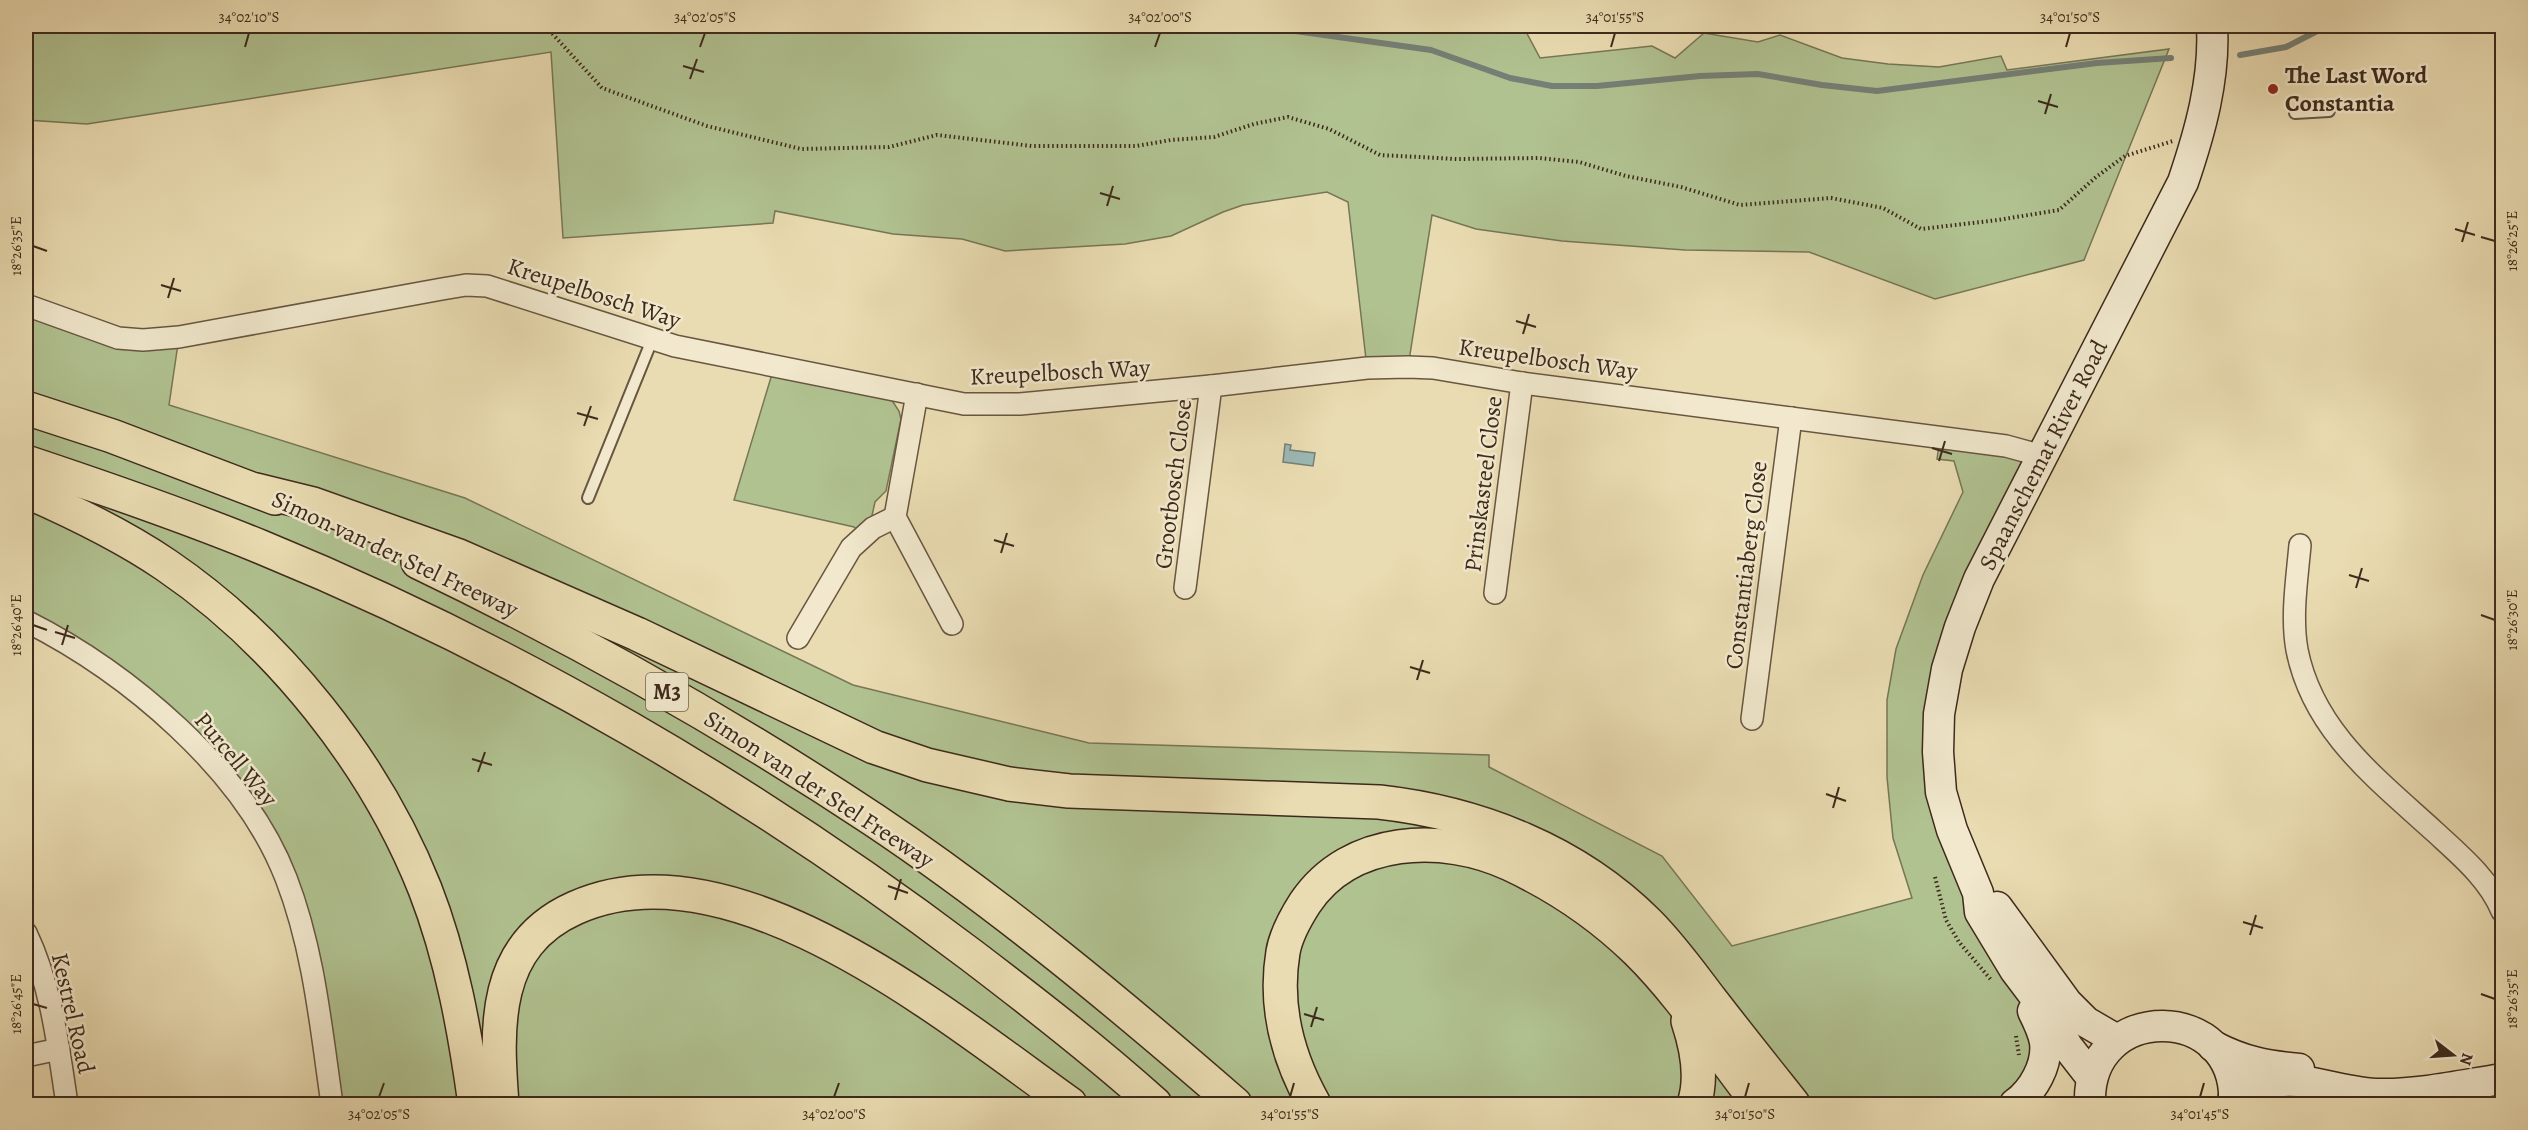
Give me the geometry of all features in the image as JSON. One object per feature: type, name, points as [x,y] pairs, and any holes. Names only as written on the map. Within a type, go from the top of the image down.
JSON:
[{"type":"highway","name":"Simon van der Stel Freeway","points":[[26,408],[112,436],[256,490],[338,524],[517,610],[634,673],[730,729],[874,821],[958,880],[1048,948],[1153,1033],[1235,1104]]},
{"type":"highway","name":"Simon van der Stel Freeway","points":[[26,462],[110,490],[260,546],[339,580],[514,666],[611,719],[698,769],[863,875],[1019,991],[1155,1104]]},
{"type":"highway","points":[[256,490],[313,504],[479,564],[627,629],[874,747],[927,765],[1009,784],[1069,791],[1379,801],[1413,805],[1478,821],[1519,837],[1588,874],[1647,922],[1692,974],[1793,1104]]},
{"type":"highway","points":[[26,491],[72,511],[116,535],[165,565],[201,592],[230,615],[292,676],[340,736],[377,792],[425,888],[437,922],[464,1030],[475,1104]]},
{"type":"highway","points":[[1314,1104],[1301,1082],[1290,1053],[1283,1024],[1280,986],[1283,950],[1296,917],[1315,889],[1341,867],[1369,853],[1402,845],[1435,845],[1472,850],[1508,863],[1564,893],[1611,928],[1638,952],[1759,1104]]},
{"type":"highway","points":[[502,1104],[498,1053],[499,1012],[508,978],[521,954],[541,930],[563,913],[599,897],[634,891],[667,893],[711,900],[779,920],[819,938],[902,986],[1070,1104]]},
{"type":"highway","points":[[1682,1006],[1691,1030],[1698,1062],[1698,1089],[1694,1104]]},
{"type":"main road","name":"Spaanschemat River Road","points":[[2087,1095],[2055,1023],[2006,978],[1980,912],[1978,893],[1952,830],[1941,792],[1938,753],[1939,714],[1947,669],[1960,627],[1979,579],[2183,182],[2205,108],[2210,77],[2212,26]]},
{"type":"main road","name":"Spaanschemat River Road","points":[[1978,893],[1995,903],[2075,1011],[2086,1022],[2116,1040]]},
{"type":"main road","points":[[2006,978],[2043,1032],[2045,1045],[2042,1065],[2032,1088],[2015,1104]]},
{"type":"main road","points":[[2087,1095],[2098,1064],[2116,1040],[2144,1027],[2174,1026],[2188,1030],[2238,1058],[2264,1066],[2394,1079],[2439,1089]]},
{"type":"main road","points":[[2213,1046],[2229,1069],[2234,1100],[2265,1084],[2283,1081],[2344,1099],[2439,1089],[2502,1079]]},
{"type":"street","name":"Kreupelbosch Way","points":[[26,305],[118,338],[143,340],[179,337],[466,285],[487,286],[652,340],[964,404],[993,405],[1211,387],[1367,368],[1433,368],[1522,383],[2006,446],[2043,456]]},
{"type":"street","name":"Prinskasteel Close","points":[[1495,593],[1522,383]]},
{"type":"street","name":"Grootbosch Close","points":[[1185,588],[1211,387]]},
{"type":"street","points":[[917,394],[895,517],[952,624]]},
{"type":"street","name":"Constantiaberg Close","points":[[1752,719],[1791,418]]},
{"type":"street","points":[[798,638],[851,548],[873,528],[895,517]]},
{"type":"street","points":[[2300,545],[2296,586],[2297,649],[2317,708],[2337,738],[2361,765],[2482,878],[2502,911]]},
{"type":"street","name":"Purcell Way","points":[[26,621],[84,653],[156,708],[208,758],[253,815],[285,875],[299,915],[309,954],[332,1104]]},
{"type":"street","name":"Kestrel Road","points":[[26,933],[41,968],[59,1049],[67,1104]]},
{"type":"street","points":[[26,1056],[59,1049]]},
{"type":"lane","points":[[2295,113],[2329,111]]},
{"type":"lane","points":[[588,498],[652,340]]},
{"type":"path","points":[[548,26],[549,30],[602,88],[707,126],[801,149],[889,147],[937,135],[1032,147],[1136,146],[1171,140],[1214,137],[1254,124],[1288,117],[1329,129],[1380,155],[1457,159],[1539,158],[1579,162],[1626,176],[1681,187],[1740,205],[1831,198],[1883,208],[1921,229],[2059,210],[2096,177],[2125,156],[2180,138]]},
{"type":"path","points":[[1935,877],[1946,920],[1959,942],[2006,978]]},
{"type":"path","points":[[2016,1032],[2020,1063]]},
{"type":"green space","points":[[26,26],[1523,26],[1540,58],[1652,46],[1675,58],[1704,33],[1758,42],[1780,35],[1842,58],[1888,64],[1939,67],[2001,56],[2007,70],[2169,49],[2084,260],[1935,299],[1809,252],[1685,250],[1562,241],[1476,229],[1432,215],[1408,367],[1367,368],[1348,202],[1327,192],[1243,205],[1171,236],[1125,244],[1005,251],[962,239],[893,234],[775,211],[773,223],[563,238],[551,52],[87,124],[26,120]]},
{"type":"green space","points":[[26,305],[118,338],[179,337],[169,405],[465,498],[853,685],[1089,743],[1489,755],[1489,767],[1662,856],[1732,946],[1912,898],[1893,838],[1887,777],[1887,700],[1896,649],[1923,575],[1963,492],[1954,461],[1937,459],[1940,438],[2043,456],[1979,579],[1938,752],[2043,1032],[2015,1104],[332,1104],[285,875],[208,758],[26,621]]},
{"type":"green space","points":[[772,374],[891,399],[899,411],[901,419],[886,491],[875,502],[871,520],[859,532],[854,527],[734,500]]},
{"type":"water","points":[[1285,444],[1291,445],[1290,450],[1315,453],[1313,466],[1283,462]]},
{"type":"waterway","points":[[1259,26],[1431,50],[1510,78],[1552,86],[1597,86],[1700,76],[1758,74],[1822,85],[1877,91],[2097,63],[2171,58]]},
{"type":"waterway","points":[[2240,55],[2286,47],[2327,26]]},
{"type":"place","name":"The Last Word Constantia","points":[[2273,89]]}]
